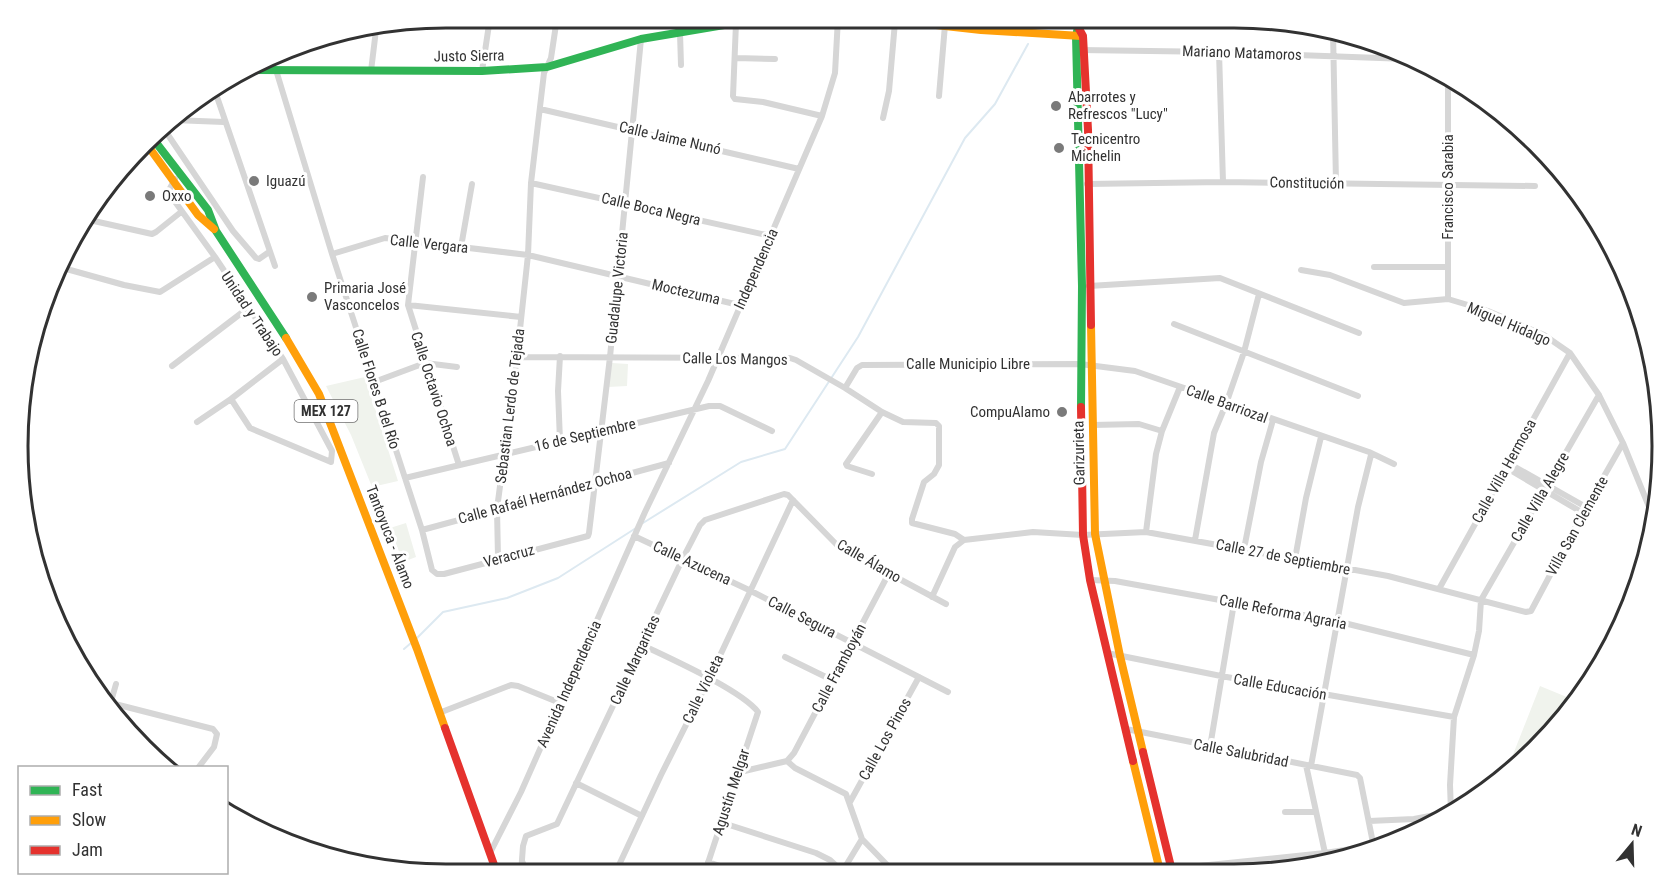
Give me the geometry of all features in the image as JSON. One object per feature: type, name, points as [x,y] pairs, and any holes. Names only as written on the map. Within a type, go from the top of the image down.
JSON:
[{"type":"main road","name":"Justo Sierra","points":[[265,70],[482,71],[547,67],[641,39],[708,28]]},
{"type":"main road","points":[[967,28],[981,30],[1079,29]]},
{"type":"main road","name":"Garizurieta","points":[[1079,29],[1087,286],[1093,365],[1095,534],[1102,580],[1119,656],[1170,864]]},
{"type":"main road","name":"MEX 127","points":[[157,145],[176,177]]},
{"type":"main road","name":"MEX 127","points":[[152,150],[176,177]]},
{"type":"main road","name":"Tantoyuca - Álamo","points":[[176,177],[198,215],[216,231],[290,344],[319,394],[402,608],[493,864]]},
{"type":"main road","name":"Garizurieta","points":[[1087,286],[1080,364],[1083,535],[1090,580],[1159,864]]},
{"type":"street","points":[[482,71],[488,28]]},
{"type":"street","points":[[547,67],[554,28]]},
{"type":"street","points":[[736,28],[733,96],[735,99],[763,102],[822,116]]},
{"type":"street","name":"Independencia","points":[[645,512],[696,408],[822,116],[835,73],[837,28]]},
{"type":"street","points":[[883,118],[889,91],[894,28]]},
{"type":"street","points":[[939,96],[945,28]]},
{"type":"street","points":[[680,33],[681,65]]},
{"type":"street","points":[[370,70],[375,35]]},
{"type":"street","name":"Guadalupe Victoria","points":[[588,536],[610,357],[641,39]]},
{"type":"street","points":[[1333,41],[1336,183]]},
{"type":"street","name":"Mariano Matamoros","points":[[1080,50],[1219,51],[1387,57]]},
{"type":"street","points":[[1219,51],[1223,182]]},
{"type":"street","points":[[736,58],[775,59]]},
{"type":"street","name":"Sebastian Lerdo de Tejada","points":[[498,558],[497,509],[528,255],[531,183],[544,74],[547,67]]},
{"type":"street","name":"Calle Flores B del Río","points":[[276,70],[332,254],[422,530],[432,570]]},
{"type":"street","name":"Francisco Sarabia","points":[[1448,87],[1448,299]]},
{"type":"street","points":[[217,97],[275,266]]},
{"type":"street","name":"Calle Jaime Nunó","points":[[540,109],[799,169]]},
{"type":"street","points":[[185,120],[224,122]]},
{"type":"street","points":[[168,135],[233,231],[256,258],[259,259],[269,252]]},
{"type":"street","name":"Unidad y Trabajo","points":[[176,177],[168,192],[215,257],[283,359],[332,451],[331,462],[250,428],[231,399]]},
{"type":"street","name":"Calle Octavio Ochoa","points":[[423,177],[408,305],[459,465]]},
{"type":"street","name":"Constitución","points":[[1084,184],[1223,182],[1535,186]]},
{"type":"street","points":[[461,247],[472,183]]},
{"type":"street","name":"Calle Boca Negra","points":[[531,183],[771,236]]},
{"type":"street","points":[[94,221],[152,234],[182,212]]},
{"type":"street","name":"Calle Vergara","points":[[332,254],[385,238],[528,255]]},
{"type":"street","name":"Moctezuma","points":[[528,255],[739,305]]},
{"type":"street","points":[[68,269],[160,292],[215,257]]},
{"type":"street","points":[[1374,267],[1447,267]]},
{"type":"street","name":"Miguel Hidalgo","points":[[1301,270],[1330,275],[1404,303],[1448,299],[1488,311],[1544,335],[1570,354],[1599,396],[1623,443],[1647,503]]},
{"type":"street","points":[[1087,286],[1220,278],[1359,333]]},
{"type":"street","points":[[1195,540],[1214,433],[1244,352],[1259,294]]},
{"type":"street","points":[[408,305],[521,317]]},
{"type":"street","points":[[172,366],[248,308]]},
{"type":"street","points":[[1174,324],[1358,396]]},
{"type":"street","name":"Calle Villa Hermosa","points":[[1439,590],[1506,465],[1570,354]]},
{"type":"street","points":[[560,356],[558,391],[560,441]]},
{"type":"street","name":"Calle Los Mangos","points":[[517,357],[790,358],[903,422],[936,423],[939,426],[939,465],[934,474],[924,482],[912,523],[955,534],[964,540]]},
{"type":"street","points":[[197,422],[283,359]]},
{"type":"street","points":[[374,382],[425,363],[457,367]]},
{"type":"street","name":"Calle Barriozal","points":[[1080,364],[1135,371],[1369,452],[1371,455],[1394,464]]},
{"type":"street","name":"Calle Municipio Libre","points":[[842,386],[862,365],[1080,364]]},
{"type":"street","points":[[1146,532],[1156,454],[1162,431],[1180,387]]},
{"type":"street","name":"Calle Villa Alegre","points":[[1481,600],[1599,396]]},
{"type":"street","name":"16 de Septiembre","points":[[405,478],[696,408],[720,406],[771,431]]},
{"type":"street","points":[[872,474],[846,464],[882,412]]},
{"type":"street","points":[[1244,549],[1261,462],[1274,420]]},
{"type":"street","points":[[1092,425],[1139,424],[1162,431]]},
{"type":"street","points":[[1295,559],[1306,498],[1321,437]]},
{"type":"street","name":"Villa San Clemente","points":[[1531,610],[1584,510],[1623,443]]},
{"type":"street","points":[[1223,864],[1326,852],[1316,812],[1309,766],[1358,507],[1371,455]]},
{"type":"street","name":"Calle Rafaél Hernández Ochoa","points":[[422,530],[669,463]]},
{"type":"street","points":[[1506,465],[1584,510]]},
{"type":"street","name":"Calle Álamo","points":[[784,494],[793,500],[838,546],[946,604]]},
{"type":"street","name":"Calle Margaritas","points":[[522,864],[526,836],[557,824],[700,525],[705,520],[784,494]]},
{"type":"street","name":"Calle Violeta","points":[[620,864],[793,500]]},
{"type":"street","name":"Avenida Independencia","points":[[490,855],[522,792],[645,512]]},
{"type":"street","name":"Calle 27 de Septiembre","points":[[964,540],[1033,531],[1083,535],[1146,532],[1388,576],[1526,612],[1531,610]]},
{"type":"street","name":"Calle Azucena","points":[[635,534],[749,590]]},
{"type":"street","name":"Veracruz","points":[[432,570],[437,574],[444,574],[588,536]]},
{"type":"street","points":[[932,597],[956,547],[964,540]]},
{"type":"street","name":"Calle Framboyán","points":[[787,761],[794,753],[889,573]]},
{"type":"street","name":"Calle Reforma Agraria","points":[[1090,580],[1102,580],[1336,621],[1474,655]]},
{"type":"street","name":"Calle Segura","points":[[749,590],[948,692]]},
{"type":"street","points":[[1451,803],[1454,717],[1474,655],[1479,632],[1481,600]]},
{"type":"street","points":[[1210,747],[1234,603]]},
{"type":"street","points":[[642,645],[709,679]]},
{"type":"street","name":"Calle Educación","points":[[1107,653],[1221,676],[1454,717]]},
{"type":"street","points":[[785,657],[832,680]]},
{"type":"street","name":"Calle Los Pinos","points":[[850,802],[919,677]]},
{"type":"street","name":"Agustín Melgar","points":[[708,862],[758,712],[709,679]]},
{"type":"street","points":[[112,696],[116,684]]},
{"type":"street","points":[[439,713],[511,685],[560,703]]},
{"type":"street","points":[[120,706],[213,729],[217,734],[214,747],[200,766]]},
{"type":"street","name":"Calle Salubridad","points":[[1126,729],[1357,775],[1360,778],[1369,821]]},
{"type":"street","points":[[736,773],[787,761],[795,768],[840,790],[846,794],[850,802],[850,808],[862,839],[886,864]]},
{"type":"street","points":[[576,783],[642,816]]},
{"type":"street","points":[[1285,812],[1316,812]]},
{"type":"street","points":[[1372,839],[1369,821],[1425,817]]},
{"type":"street","points":[[720,822],[816,853],[834,864]]},
{"type":"street","points":[[846,864],[862,839]]},
{"type":"street","points":[[708,862],[714,864]]},
{"type":"shaded area","points":[[612,363],[628,364],[627,386],[608,387]]},
{"type":"shaded area","points":[[365,377],[398,481],[372,487],[351,435],[326,386]]},
{"type":"shaded area","points":[[406,523],[416,557],[403,562],[390,528]]},
{"type":"shaded area","points":[[1540,686],[1567,697],[1548,721],[1512,757]]},
{"type":"waterway","points":[[643,523],[741,462],[785,449],[858,337],[965,138],[995,104],[1028,44]]},
{"type":"waterway","points":[[417,638],[443,612],[507,598],[558,578],[636,528]]},
{"type":"waterway","points":[[404,649],[411,643]]},
{"type":"traffic: fast","points":[[265,70],[482,71],[547,67],[641,39],[706,28]]},
{"type":"traffic: fast","points":[[1078,28],[1076,36],[1082,286],[1081,407]]},
{"type":"traffic: fast","points":[[158,145],[208,210],[216,231],[286,338]]},
{"type":"traffic: slow","points":[[963,28],[1081,36]]},
{"type":"traffic: slow","points":[[151,151],[198,215],[214,229]]},
{"type":"traffic: slow","points":[[1091,325],[1095,534],[1120,656],[1143,752]]},
{"type":"traffic: slow","points":[[286,338],[319,394],[445,728]]},
{"type":"traffic: slow","points":[[1133,761],[1158,864]]},
{"type":"traffic: jam","points":[[1079,28],[1083,36],[1088,130],[1091,325]]},
{"type":"traffic: jam","points":[[1081,407],[1083,535],[1090,580],[1133,761]]},
{"type":"traffic: jam","points":[[445,728],[494,864]]},
{"type":"traffic: jam","points":[[1143,752],[1170,864]]},
{"type":"place","name":"Abarrotes y Refrescos \"Lucy\"","points":[[1056,106]]},
{"type":"place","name":"Tecnicentro Michelin","points":[[1059,148]]},
{"type":"place","name":"Iguazú","points":[[254,181]]},
{"type":"place","name":"Oxxo","points":[[150,196]]},
{"type":"place","name":"Primaria José Vasconcelos","points":[[312,297]]},
{"type":"place","name":"CompuAlamo","points":[[1062,412]]}]
